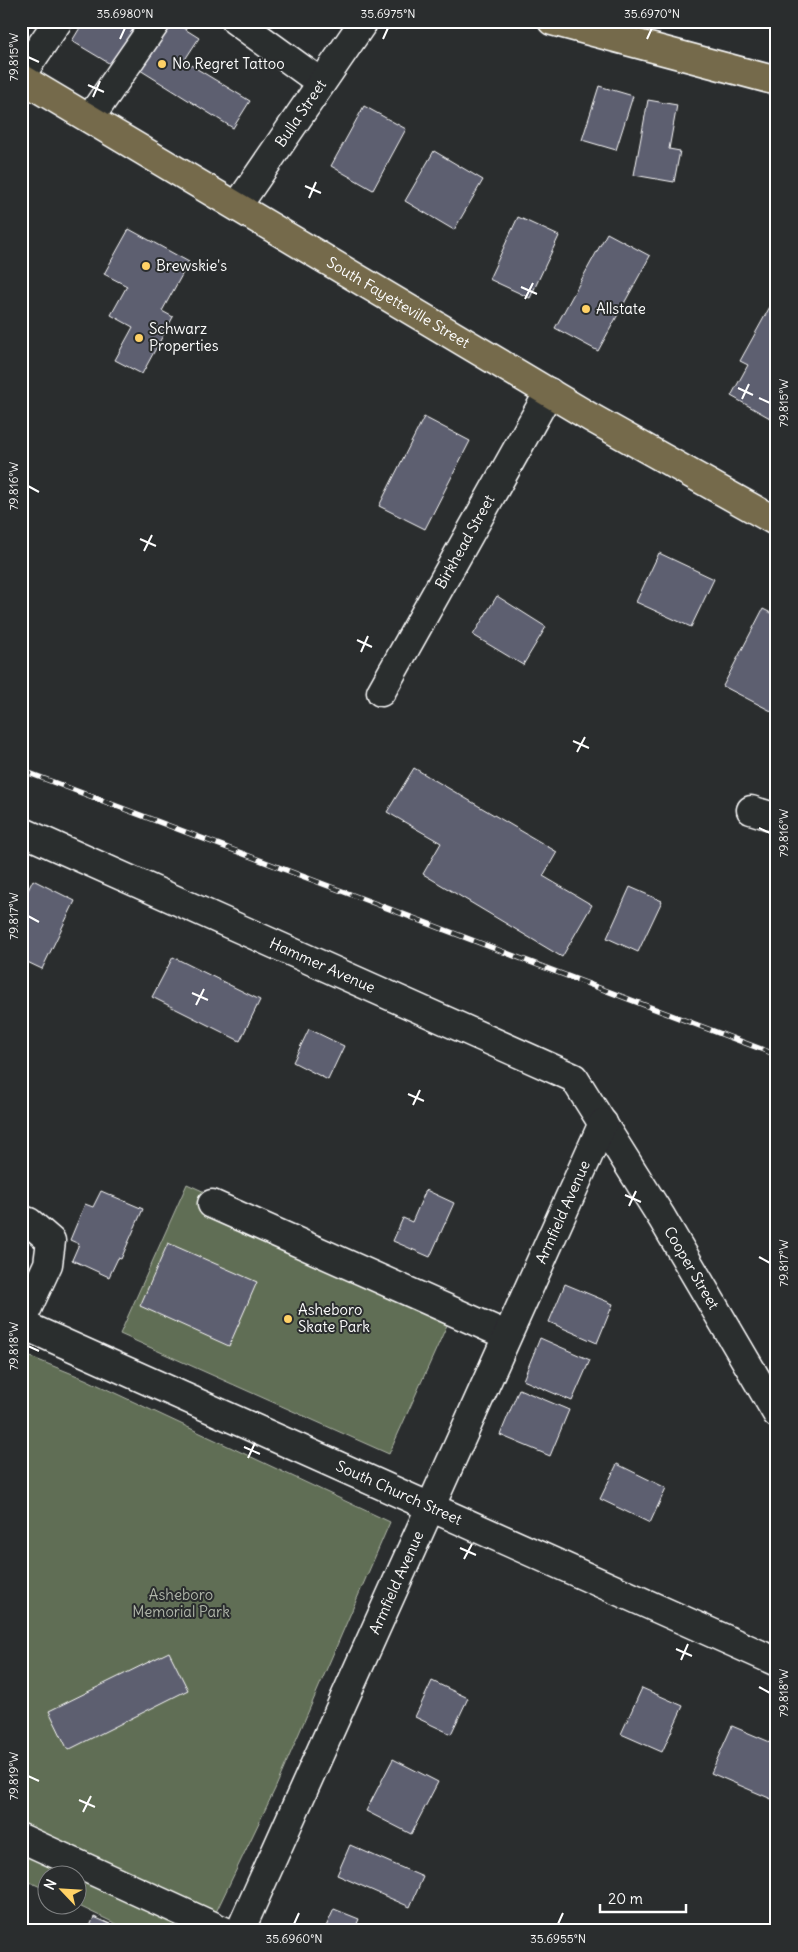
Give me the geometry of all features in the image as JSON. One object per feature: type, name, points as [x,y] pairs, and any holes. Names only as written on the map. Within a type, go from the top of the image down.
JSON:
[{"type":"main road","points":[[552,21],[603,29],[777,81]]},
{"type":"main road","name":"South Fayetteville Street","points":[[21,76],[549,392],[777,522]]},
{"type":"street","points":[[21,76],[58,21]]},
{"type":"street","points":[[90,118],[157,21]]},
{"type":"street","points":[[236,21],[320,82]]},
{"type":"street","name":"Bulla Street","points":[[238,205],[320,82],[364,21]]},
{"type":"street","name":"Birkhead Street","points":[[381,692],[549,392]]},
{"type":"street","points":[[751,810],[777,818]]},
{"type":"street","name":"Hammer Avenue","points":[[21,831],[574,1078],[603,1123]]},
{"type":"street","name":"Armfield Avenue","points":[[240,1931],[506,1335],[603,1123]]},
{"type":"street","name":"Cooper Street","points":[[603,1123],[662,1218],[777,1414]]},
{"type":"street","points":[[212,1204],[506,1335]]},
{"type":"street","points":[[21,1219],[29,1222],[51,1241],[48,1264],[21,1323]]},
{"type":"street","name":"South Church Street","points":[[21,1323],[777,1662]]},
{"type":"street","points":[[21,1838],[224,1931]]},
{"type":"green space","name":"Asheboro Skate Park","points":[[187,1184],[456,1305],[389,1454],[120,1334]]},
{"type":"green space","name":"Asheboro Memorial Park","points":[[21,1353],[85,1379],[390,1522],[275,1789],[207,1931],[131,1931],[88,1910],[88,1864],[38,1864],[38,1886],[21,1878]]},
{"type":"building","points":[[84,21],[138,21],[112,65],[72,41]]},
{"type":"building","points":[[160,21],[172,21],[199,38],[184,61],[250,101],[233,128],[132,65]]},
{"type":"building","points":[[599,86],[633,96],[616,150],[582,140]]},
{"type":"building","points":[[648,100],[677,105],[669,149],[680,151],[674,182],[634,175]]},
{"type":"building","points":[[364,106],[406,129],[373,190],[331,166]]},
{"type":"building","points":[[434,151],[483,180],[454,230],[405,201]]},
{"type":"building","points":[[518,217],[559,236],[530,298],[489,279]]},
{"type":"building","points":[[129,229],[189,262],[162,311],[173,317],[142,374],[115,360],[133,327],[111,315],[127,286],[104,274]]},
{"type":"building","points":[[607,233],[650,256],[598,351],[555,328]]},
{"type":"building","points":[[777,294],[777,422],[731,396],[748,365],[740,361]]},
{"type":"building","points":[[424,417],[470,441],[425,529],[379,506]]},
{"type":"building","points":[[659,553],[714,579],[691,627],[636,602]]},
{"type":"building","points":[[497,596],[546,627],[523,665],[473,635]]},
{"type":"building","points":[[763,609],[777,616],[777,704],[773,712],[723,686]]},
{"type":"building","points":[[414,768],[557,852],[543,876],[592,905],[562,957],[423,874],[441,843],[387,812]]},
{"type":"building","points":[[33,880],[75,901],[42,969],[21,959],[21,904]]},
{"type":"building","points":[[630,887],[662,901],[638,952],[607,938]]},
{"type":"building","points":[[173,957],[260,1000],[240,1041],[152,997]]},
{"type":"building","points":[[309,1029],[344,1046],[328,1080],[293,1062]]},
{"type":"building","points":[[426,1190],[454,1203],[430,1257],[393,1241],[403,1218],[412,1222]]},
{"type":"building","points":[[101,1191],[143,1209],[121,1259],[118,1258],[109,1277],[72,1260],[79,1244],[70,1240],[85,1204],[93,1207]]},
{"type":"building","points":[[168,1243],[257,1282],[229,1346],[140,1306]]},
{"type":"building","points":[[565,1284],[613,1304],[597,1343],[549,1322]]},
{"type":"building","points":[[540,1338],[590,1360],[572,1401],[523,1380]]},
{"type":"building","points":[[519,1389],[569,1410],[550,1456],[500,1435]]},
{"type":"building","points":[[617,1464],[666,1488],[650,1523],[600,1499]]},
{"type":"building","points":[[169,1652],[188,1690],[68,1750],[49,1711]]},
{"type":"building","points":[[432,1681],[468,1698],[451,1734],[415,1717]]},
{"type":"building","points":[[642,1688],[683,1706],[662,1752],[621,1734]]},
{"type":"building","points":[[732,1726],[777,1745],[776,1801],[711,1773]]},
{"type":"building","points":[[393,1759],[438,1782],[411,1834],[366,1811]]},
{"type":"building","points":[[350,1845],[423,1877],[410,1907],[337,1875]]},
{"type":"building","points":[[334,1909],[359,1919],[354,1931],[324,1931]]},
{"type":"building","points":[[94,1917],[126,1931],[88,1931]]},
{"type":"railway","points":[[21,770],[777,1055]]},
{"type":"place","name":"No Regret Tattoo","points":[[162,64]]},
{"type":"place","name":"Brewskie's","points":[[146,266]]},
{"type":"place","name":"Allstate","points":[[586,309]]},
{"type":"place","name":"Schwarz Properties","points":[[139,338]]},
{"type":"place","name":"Asheboro Skate Park","points":[[288,1319]]}]
